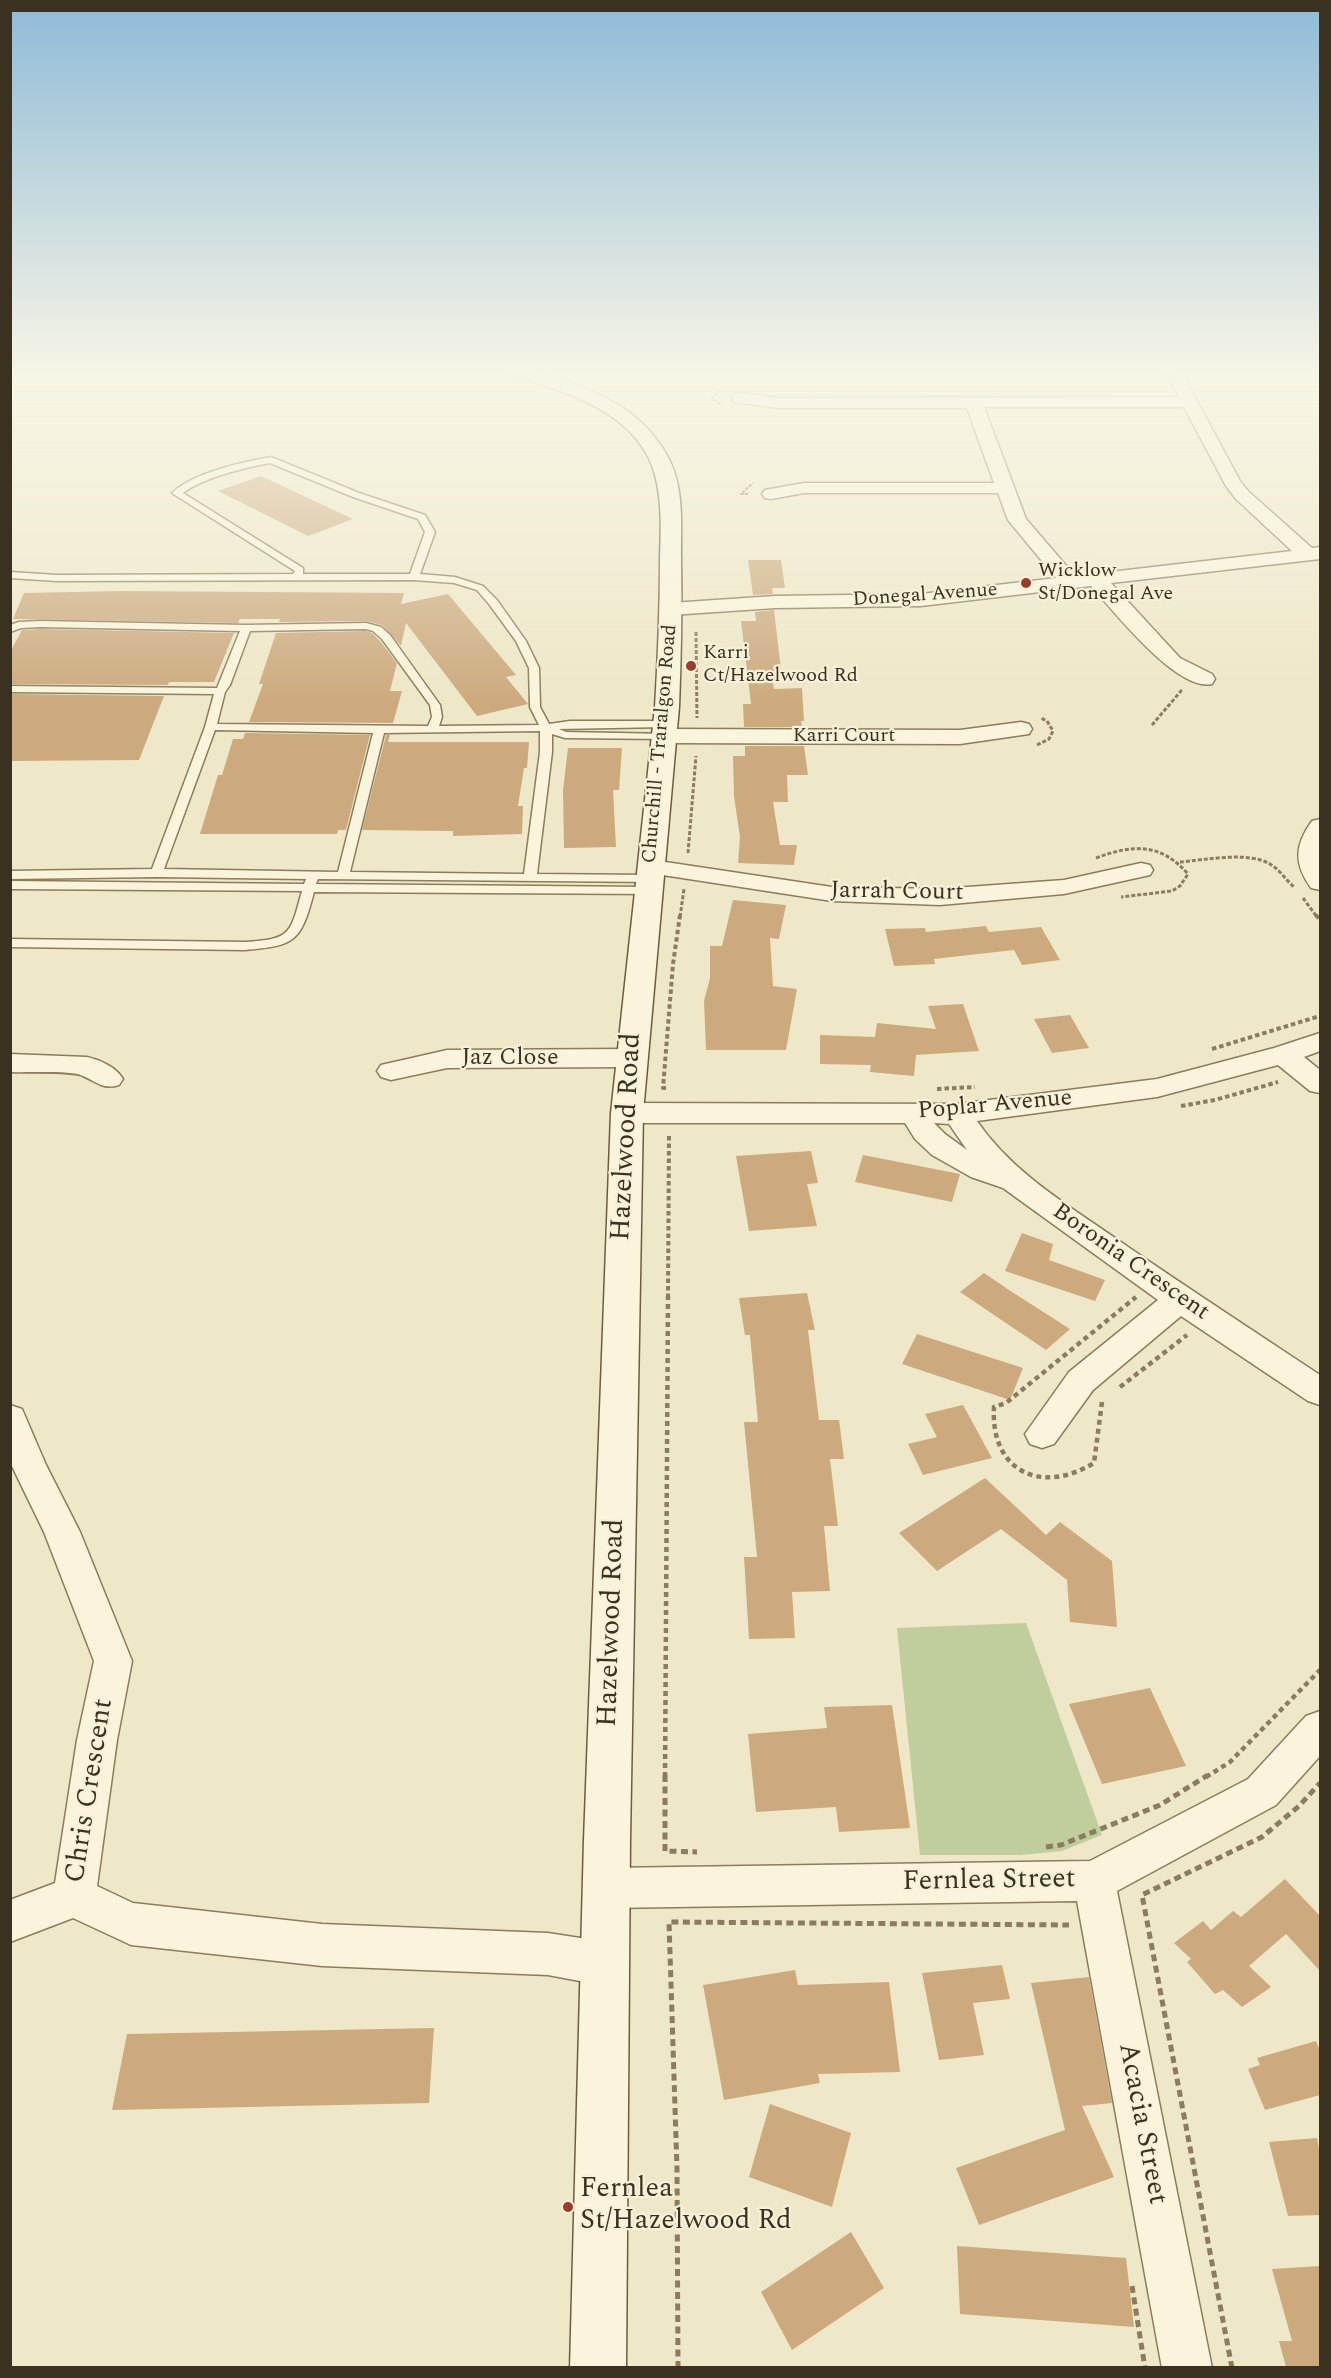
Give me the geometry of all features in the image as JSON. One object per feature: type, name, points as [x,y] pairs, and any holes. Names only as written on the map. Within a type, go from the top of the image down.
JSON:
[{"type":"main road","points":[[666,482],[668,490],[671,603]]},
{"type":"main road","name":"Churchill - Traralgon Road","points":[[650,879],[666,730],[671,603]]},
{"type":"main road","name":"Hazelwood Road","points":[[598,2367],[608,1888],[607,1840],[627,1113],[630,1058],[650,879]]},
{"type":"street","points":[[1002,482],[1023,529],[1070,582]]},
{"type":"street","points":[[1232,482],[1242,495],[1314,554]]},
{"type":"street","points":[[771,494],[804,488],[1004,488]]},
{"type":"street","name":"Donegal Avenue","points":[[671,603],[921,600],[1314,554]]},
{"type":"street","points":[[1096,579],[1173,662],[1204,679]]},
{"type":"street","name":"Karri Court","points":[[666,730],[960,737],[1031,730]]},
{"type":"street","points":[[1320,826],[1312,843],[1308,861],[1320,883]]},
{"type":"street","name":"Jarrah Court","points":[[650,879],[832,894],[940,897],[1064,887],[1141,870]]},
{"type":"street","name":"Poplar Avenue","points":[[627,1113],[957,1114],[1157,1088],[1283,1055],[1320,1042]]},
{"type":"street","points":[[1283,1055],[1320,1084]]},
{"type":"street","name":"Jaz Close","points":[[391,1071],[447,1059],[630,1058]]},
{"type":"street","points":[[10,1063],[87,1066],[109,1078]]},
{"type":"street","points":[[914,1114],[927,1134],[948,1150],[981,1170],[1018,1185]]},
{"type":"street","name":"Boronia Crescent","points":[[957,1114],[974,1139],[1018,1185],[1180,1299],[1320,1392]]},
{"type":"street","points":[[1042,1434],[1081,1381],[1180,1299]]},
{"type":"street","name":"Chris Crescent","points":[[10,1418],[29,1465],[62,1532],[114,1662],[97,1740],[74,1897],[131,1924],[322,1945],[548,1954],[606,1964]]},
{"type":"street","name":"Fernlea Street","points":[[608,1888],[1094,1881],[1262,1792],[1320,1729]]},
{"type":"street","name":"Acacia Street","points":[[1094,1881],[1187,2367]]},
{"type":"street","points":[[10,1921],[74,1897]]},
{"type":"lane","points":[[195,482],[177,493],[300,570],[297,577]]},
{"type":"lane","points":[[326,482],[356,495],[422,517],[430,532],[414,577]]},
{"type":"lane","points":[[10,575],[57,578],[414,577],[455,579],[480,588],[521,641],[534,668],[535,707],[546,728],[546,752],[530,877]]},
{"type":"lane","points":[[10,629],[19,625],[40,624],[246,628],[366,626],[377,628],[435,705],[437,717],[432,729]]},
{"type":"lane","points":[[157,873],[211,727],[220,691],[225,685],[246,628]]},
{"type":"lane","points":[[10,689],[220,691]]},
{"type":"lane","points":[[211,727],[379,730],[546,728],[565,735],[666,730]]},
{"type":"lane","points":[[350,880],[379,730]]},
{"type":"lane","points":[[10,874],[157,873],[286,881]]},
{"type":"lane","points":[[10,885],[530,877],[650,879]]},
{"type":"lane","points":[[350,880],[650,879]]},
{"type":"lane","points":[[10,943],[245,946],[278,943],[290,937],[298,925],[311,881]]},
{"type":"path","points":[[1047,721],[1053,730],[1049,739],[1031,730],[1047,721]]},
{"type":"path","points":[[688,858],[691,793],[697,747]]},
{"type":"path","points":[[1092,860],[1109,852],[1137,847],[1160,850],[1179,862],[1188,874],[1180,886],[1172,891],[1116,897]]},
{"type":"path","points":[[1179,862],[1246,858],[1269,863],[1294,887],[1320,920]]},
{"type":"path","points":[[674,1088],[663,1088],[673,964],[685,886]]},
{"type":"path","points":[[1210,1049],[1320,1016]]},
{"type":"path","points":[[933,1089],[976,1087]]},
{"type":"path","points":[[680,1136],[668,1136],[665,1851],[701,1852]]},
{"type":"path","points":[[1043,1848],[1061,1845],[1160,1805],[1230,1762],[1320,1670]]},
{"type":"path","points":[[1232,2367],[1142,1895],[1262,1836],[1299,1806],[1320,1783]]},
{"type":"path","points":[[678,2367],[677,2169],[669,1922],[1071,1925],[1073,1936]]},
{"type":"path","points":[[1130,2274],[1145,2367]]},
{"type":"green space","points":[[1026,1623],[1102,1835],[1062,1851],[1021,1855],[920,1855],[897,1628]]},
{"type":"building","points":[[244,482],[274,482],[353,519],[308,536],[218,491]]},
{"type":"building","points":[[748,560],[781,560],[785,588],[772,588],[773,594],[753,595]]},
{"type":"building","points":[[122,591],[404,593],[401,604],[448,594],[516,675],[506,677],[528,704],[477,716],[406,623],[401,646],[382,625],[366,621],[279,622],[280,619],[240,619],[238,623],[13,619],[24,593]]},
{"type":"building","points":[[774,610],[781,670],[771,671],[774,689],[802,688],[804,721],[801,721],[802,727],[744,727],[743,704],[751,704],[741,621],[756,621],[755,612]]},
{"type":"building","points":[[22,630],[234,633],[214,682],[169,682],[168,685],[10,684],[10,652]]},
{"type":"building","points":[[366,631],[372,633],[380,641],[397,663],[390,691],[402,691],[393,723],[249,722],[263,684],[259,684],[276,633]]},
{"type":"building","points":[[10,694],[164,696],[139,760],[10,761]]},
{"type":"building","points":[[245,733],[370,735],[346,830],[338,830],[337,834],[200,834],[218,775],[222,775],[233,739],[243,739]]},
{"type":"building","points":[[386,735],[390,735],[388,742],[529,742],[527,768],[524,768],[518,806],[523,806],[522,834],[453,836],[453,831],[362,830]]},
{"type":"building","points":[[745,746],[804,746],[808,775],[787,775],[788,802],[773,802],[780,845],[797,845],[794,865],[738,863],[740,837],[734,796],[733,756],[745,756]]},
{"type":"building","points":[[568,748],[622,748],[619,790],[613,790],[616,847],[564,848],[563,790]]},
{"type":"building","points":[[733,900],[786,905],[779,939],[770,938],[773,986],[797,989],[786,1050],[706,1050],[704,1001],[710,978],[710,946],[722,946]]},
{"type":"building","points":[[986,926],[989,932],[1041,927],[1060,960],[1022,965],[1014,950],[934,959],[935,964],[894,966],[885,929],[925,928],[926,932]]},
{"type":"building","points":[[963,1004],[979,1051],[916,1055],[914,1076],[870,1072],[871,1065],[820,1064],[820,1035],[875,1037],[877,1023],[936,1029],[928,1006]]},
{"type":"building","points":[[1070,1015],[1089,1048],[1052,1053],[1034,1019]]},
{"type":"building","points":[[811,1151],[818,1183],[807,1184],[817,1226],[749,1231],[736,1156]]},
{"type":"building","points":[[863,1155],[960,1174],[952,1202],[855,1182]]},
{"type":"building","points":[[1022,1233],[1053,1244],[1049,1260],[1105,1280],[1095,1301],[1005,1271]]},
{"type":"building","points":[[984,1273],[1070,1329],[1046,1350],[960,1292]]},
{"type":"building","points":[[807,1293],[815,1330],[808,1330],[819,1420],[839,1420],[844,1459],[830,1459],[838,1526],[824,1526],[830,1591],[792,1592],[795,1638],[749,1639],[744,1557],[757,1557],[744,1422],[758,1422],[750,1335],[745,1335],[739,1298]]},
{"type":"building","points":[[917,1334],[1023,1368],[1010,1400],[902,1364]]},
{"type":"building","points":[[963,1405],[992,1458],[923,1475],[908,1444],[937,1437],[925,1414]]},
{"type":"building","points":[[985,1478],[1046,1535],[1060,1522],[1112,1561],[1117,1627],[1070,1622],[1067,1580],[1001,1529],[937,1571],[899,1533]]},
{"type":"building","points":[[1150,1688],[1186,1766],[1102,1784],[1069,1704]]},
{"type":"building","points":[[892,1705],[910,1828],[839,1832],[836,1807],[756,1812],[748,1734],[827,1728],[824,1707]]},
{"type":"building","points":[[1285,1879],[1320,1916],[1320,1971],[1286,1934],[1249,1966],[1271,1987],[1242,2007],[1223,1990],[1215,1994],[1187,1962],[1191,1959],[1174,1943],[1203,1921],[1211,1930],[1233,1911],[1241,1917]]},
{"type":"building","points":[[1002,1965],[1010,1999],[973,2003],[984,2055],[939,2060],[922,1973]]},
{"type":"building","points":[[795,1970],[798,1985],[889,1982],[900,2072],[818,2074],[820,2083],[724,2100],[703,1985]]},
{"type":"building","points":[[1089,1977],[1112,2103],[1082,2106],[1114,2177],[979,2225],[956,2168],[1065,2130],[1031,1983]]},
{"type":"building","points":[[434,2028],[429,2103],[112,2110],[127,2034]]},
{"type":"building","points":[[1316,2041],[1320,2051],[1320,2095],[1265,2110],[1248,2069],[1260,2065],[1257,2058]]},
{"type":"building","points":[[770,2104],[851,2133],[832,2207],[749,2177]]},
{"type":"building","points":[[1317,2138],[1320,2154],[1320,2215],[1288,2216],[1269,2142]]},
{"type":"building","points":[[851,2232],[884,2288],[792,2350],[761,2292]]},
{"type":"building","points":[[957,2246],[1126,2258],[1134,2327],[960,2314]]},
{"type":"building","points":[[1320,2266],[1320,2367],[1286,2367],[1279,2341],[1292,2341],[1272,2269]]},
{"type":"place","name":"Wicklow St/Donegal Ave","points":[[1026,583]]},
{"type":"place","name":"Karri Ct/Hazelwood Rd","points":[[691,666]]},
{"type":"place","name":"Fernlea St/Hazelwood Rd","points":[[568,2207]]}]
